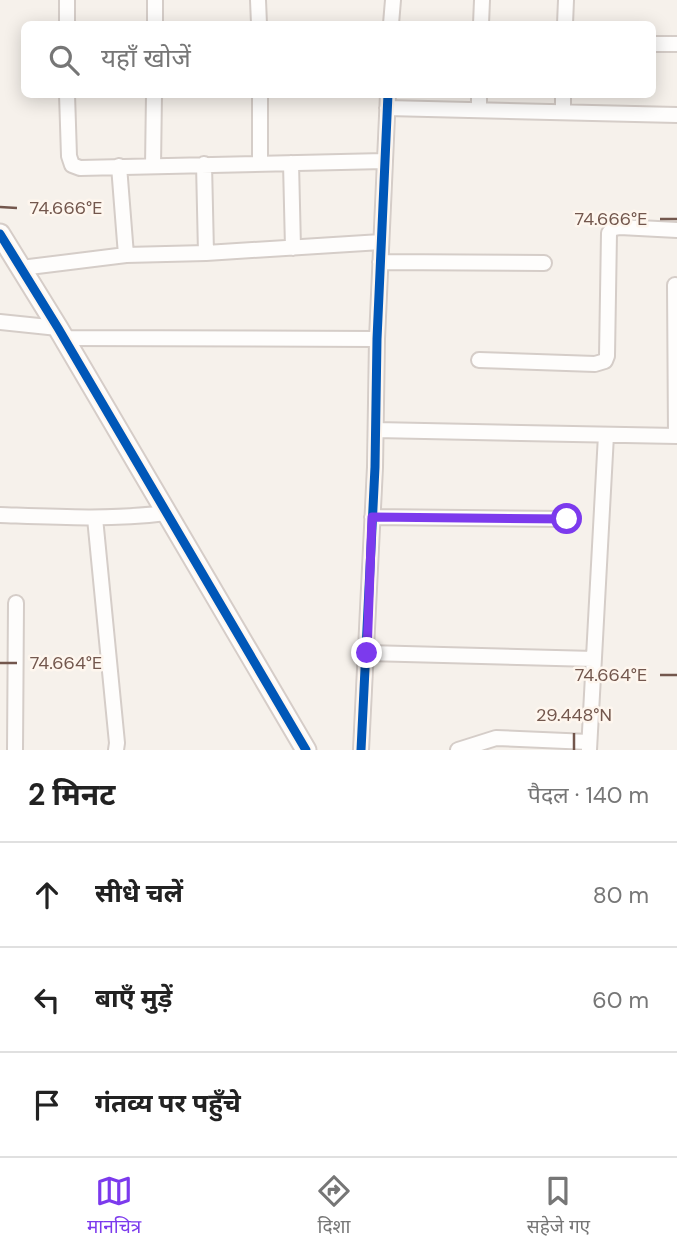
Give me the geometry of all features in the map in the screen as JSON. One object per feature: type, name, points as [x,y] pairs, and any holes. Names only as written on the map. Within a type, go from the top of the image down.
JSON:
[{"type":"street","points":[[67,0],[67,21]]},
{"type":"street","points":[[155,0],[155,21]]},
{"type":"street","points":[[258,0],[259,21]]},
{"type":"street","points":[[391,21],[393,0]]},
{"type":"street","points":[[481,21],[482,0]]},
{"type":"street","points":[[565,21],[566,0]]},
{"type":"street","points":[[656,44],[677,44]]},
{"type":"street","points":[[68,98],[68,143],[72,165],[80,167],[384,160]]},
{"type":"street","points":[[153,166],[154,98]]},
{"type":"street","points":[[260,98],[260,163]]},
{"type":"street","points":[[479,110],[480,98]]},
{"type":"street","points":[[563,98],[563,112]]},
{"type":"street","points":[[361,750],[388,101],[479,110],[677,115]]},
{"type":"street","points":[[291,163],[293,248]]},
{"type":"street","points":[[204,164],[206,253]]},
{"type":"street","points":[[119,166],[126,255]]},
{"type":"street","points":[[479,360],[605,361],[609,233],[612,228],[620,227],[677,230]]},
{"type":"street","points":[[0,234],[306,750]]},
{"type":"street","points":[[21,268],[126,255],[381,242]]},
{"type":"street","points":[[380,262],[544,263]]},
{"type":"street","points":[[376,430],[677,436],[675,285]]},
{"type":"street","points":[[0,322],[61,333],[377,339]]},
{"type":"street","points":[[458,750],[496,738],[589,746],[606,435]]},
{"type":"street","points":[[0,515],[123,518],[166,513]]},
{"type":"street","points":[[372,517],[567,519]]},
{"type":"street","points":[[95,518],[116,750]]},
{"type":"street","points":[[15,750],[16,603]]},
{"type":"street","points":[[367,653],[594,659]]},
{"type":"cycle path","points":[[361,750],[375,467],[377,339],[388,98]]},
{"type":"cycle path","points":[[0,234],[306,750]]},
{"type":"route","points":[[367,653],[372,517],[567,519]]}]
